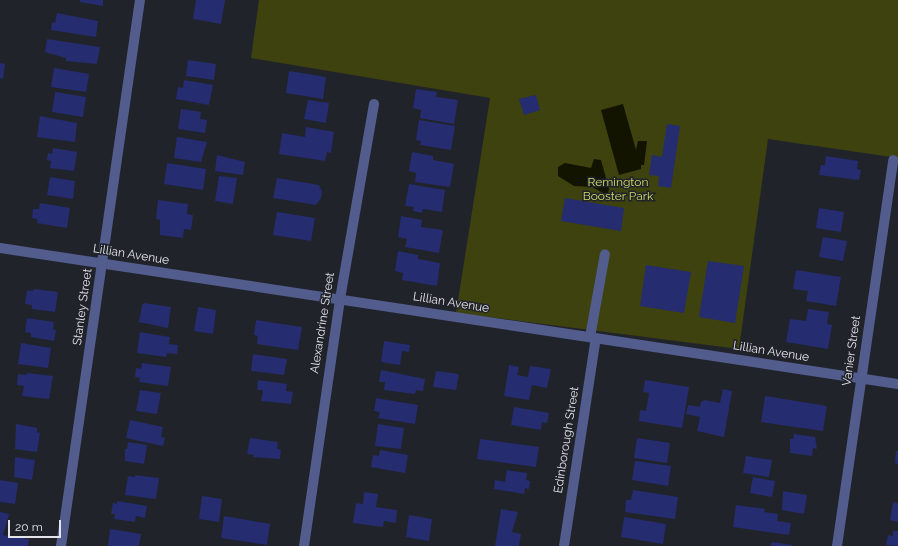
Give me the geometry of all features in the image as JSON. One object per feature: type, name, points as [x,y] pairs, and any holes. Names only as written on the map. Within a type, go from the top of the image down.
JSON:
[{"type":"street","name":"Stanley Street","points":[[61,546],[140,0]]},
{"type":"street","name":"Alexandrine Street","points":[[304,546],[340,300],[374,104]]},
{"type":"street","name":"Vanier Street","points":[[837,546],[893,160]]},
{"type":"street","name":"Lillian Avenue","points":[[0,248],[898,384]]},
{"type":"street","name":"Edinborough Street","points":[[564,546],[605,254]]},
{"type":"green space","name":"Remington Booster Park","points":[[259,0],[898,0],[898,158],[768,139],[739,349],[456,313],[490,98],[251,58]]},
{"type":"shaded area","points":[[623,104],[636,150],[638,141],[647,141],[644,165],[641,165],[641,169],[619,175],[601,110]]},
{"type":"shaded area","points":[[594,159],[601,160],[609,189],[608,193],[603,193],[592,187],[574,186],[558,176],[558,167],[565,163],[591,168]]},
{"type":"building","points":[[80,0],[103,0],[103,6],[80,2]]},
{"type":"building","points":[[196,0],[225,0],[221,24],[193,19]]},
{"type":"building","points":[[57,13],[98,21],[96,37],[51,30],[52,22],[55,23]]},
{"type":"building","points":[[47,39],[100,47],[97,64],[66,61],[66,58],[45,52]]},
{"type":"building","points":[[188,60],[216,64],[214,80],[186,76]]},
{"type":"building","points":[[0,63],[5,64],[3,79],[0,78]]},
{"type":"building","points":[[54,68],[89,74],[86,92],[51,87]]},
{"type":"building","points":[[289,71],[326,77],[323,99],[286,93]]},
{"type":"building","points":[[184,80],[213,85],[209,105],[176,99],[178,87],[183,88]]},
{"type":"building","points":[[416,89],[437,92],[436,97],[458,100],[454,124],[420,118],[421,110],[413,108]]},
{"type":"building","points":[[55,92],[86,97],[83,117],[52,112]]},
{"type":"building","points":[[536,95],[540,110],[524,115],[519,99]]},
{"type":"building","points":[[308,100],[329,103],[326,123],[304,119]]},
{"type":"building","points":[[181,109],[201,112],[200,119],[207,120],[205,133],[178,129]]},
{"type":"building","points":[[40,116],[77,123],[75,142],[37,137]]},
{"type":"building","points":[[419,120],[455,126],[451,150],[420,145],[421,141],[416,140]]},
{"type":"building","points":[[667,124],[680,126],[671,188],[658,186],[659,176],[649,175],[652,155],[662,157]]},
{"type":"building","points":[[306,127],[334,132],[331,153],[327,152],[325,161],[279,154],[282,133],[305,137]]},
{"type":"building","points":[[177,137],[207,142],[201,162],[174,158]]},
{"type":"building","points":[[53,148],[77,152],[74,171],[50,168],[51,161],[47,160],[48,153],[52,154]]},
{"type":"building","points":[[412,152],[433,156],[433,160],[454,164],[450,187],[415,182],[416,173],[409,171]]},
{"type":"building","points":[[217,155],[245,162],[243,175],[215,171]]},
{"type":"building","points":[[826,156],[858,161],[857,169],[861,170],[859,180],[819,175],[821,165],[825,165]]},
{"type":"building","points":[[167,163],[206,169],[203,190],[164,184]]},
{"type":"building","points":[[219,176],[237,178],[233,204],[215,201]]},
{"type":"building","points":[[50,177],[75,181],[73,199],[47,195]]},
{"type":"building","points":[[277,178],[319,185],[322,191],[321,198],[316,205],[273,198]]},
{"type":"building","points":[[409,184],[445,190],[442,212],[423,209],[422,213],[413,211],[414,207],[405,206]]},
{"type":"building","points":[[565,198],[624,208],[621,231],[561,221]]},
{"type":"building","points":[[158,200],[188,204],[187,214],[193,215],[191,230],[184,229],[183,238],[160,235],[160,220],[156,219]]},
{"type":"building","points":[[40,203],[70,208],[67,228],[37,223],[37,219],[32,218],[33,209],[39,209]]},
{"type":"building","points":[[819,208],[844,212],[841,232],[816,228]]},
{"type":"building","points":[[277,212],[315,218],[311,241],[273,235]]},
{"type":"building","points":[[401,216],[422,220],[421,227],[443,230],[439,253],[405,247],[407,239],[398,237]]},
{"type":"building","points":[[823,237],[847,241],[843,261],[819,257]]},
{"type":"building","points":[[398,251],[418,255],[418,259],[440,263],[437,286],[402,280],[403,273],[395,271]]},
{"type":"building","points":[[708,261],[744,266],[735,323],[699,317]]},
{"type":"building","points":[[646,265],[691,272],[684,313],[640,306]]},
{"type":"building","points":[[796,270],[841,277],[836,306],[806,301],[808,291],[793,289]]},
{"type":"building","points":[[34,289],[58,292],[55,312],[32,309],[32,305],[25,304],[27,290],[33,291]]},
{"type":"building","points":[[144,303],[171,307],[168,328],[139,322],[142,305]]},
{"type":"building","points":[[198,307],[216,310],[213,334],[194,331]]},
{"type":"building","points":[[808,309],[829,312],[827,324],[832,325],[828,349],[786,342],[790,319],[806,321]]},
{"type":"building","points":[[27,318],[54,322],[53,329],[56,330],[54,341],[31,337],[31,333],[25,332]]},
{"type":"building","points":[[256,320],[302,327],[298,350],[257,344],[258,336],[254,335]]},
{"type":"building","points":[[140,332],[170,337],[169,344],[178,345],[177,354],[167,353],[166,357],[137,353]]},
{"type":"building","points":[[384,341],[410,345],[409,352],[402,351],[400,365],[381,362]]},
{"type":"building","points":[[21,343],[51,348],[48,368],[18,364]]},
{"type":"building","points":[[253,354],[287,359],[284,375],[251,371]]},
{"type":"building","points":[[142,363],[171,367],[168,386],[139,382],[140,378],[135,377],[136,368],[141,369]]},
{"type":"building","points":[[509,365],[519,367],[517,375],[528,377],[530,366],[551,369],[547,388],[532,385],[529,400],[504,396]]},
{"type":"building","points":[[381,370],[425,379],[423,391],[416,390],[415,394],[384,390],[385,382],[379,382]]},
{"type":"building","points":[[436,371],[459,374],[456,390],[433,387]]},
{"type":"building","points":[[27,373],[53,376],[49,399],[22,396],[24,386],[17,385],[18,374],[26,375]]},
{"type":"building","points":[[258,380],[287,384],[286,391],[293,392],[291,404],[261,401],[263,390],[257,390]]},
{"type":"building","points":[[645,380],[689,387],[682,428],[639,421],[640,410],[646,411],[649,393],[643,392]]},
{"type":"building","points":[[723,389],[732,391],[724,437],[697,431],[700,417],[686,414],[688,405],[700,407],[701,402],[705,400],[720,403]]},
{"type":"building","points":[[140,390],[161,393],[157,414],[136,411]]},
{"type":"building","points":[[765,396],[827,406],[823,431],[761,422]]},
{"type":"building","points":[[376,398],[418,405],[415,424],[378,418],[380,412],[374,411]]},
{"type":"building","points":[[514,407],[549,413],[547,423],[542,422],[541,430],[511,425]]},
{"type":"building","points":[[130,420],[163,427],[161,437],[165,438],[163,446],[126,438]]},
{"type":"building","points":[[16,424],[37,428],[37,432],[40,433],[37,452],[15,449]]},
{"type":"building","points":[[378,424],[404,428],[401,449],[375,446]]},
{"type":"building","points":[[794,434],[815,437],[817,449],[813,448],[812,456],[790,453],[790,439],[793,439]]},
{"type":"building","points":[[250,438],[278,442],[277,449],[281,449],[280,459],[253,457],[254,455],[247,454]]},
{"type":"building","points":[[637,438],[670,443],[667,463],[634,458]]},
{"type":"building","points":[[480,439],[539,447],[536,467],[477,459]]},
{"type":"building","points":[[128,442],[147,445],[144,464],[125,461],[125,449],[127,449]]},
{"type":"building","points":[[380,450],[408,455],[405,473],[371,467],[373,455],[379,456]]},
{"type":"building","points":[[896,451],[898,451],[898,464],[895,463]]},
{"type":"building","points":[[746,456],[772,460],[769,477],[743,473]]},
{"type":"building","points":[[15,457],[35,460],[32,480],[14,477]]},
{"type":"building","points":[[635,461],[671,466],[668,486],[632,480]]},
{"type":"building","points":[[507,470],[527,473],[526,480],[530,481],[529,489],[525,488],[524,494],[494,489],[495,480],[505,482]]},
{"type":"building","points":[[135,475],[159,478],[156,499],[125,495],[128,476],[135,477]]},
{"type":"building","points":[[753,477],[775,481],[772,497],[750,493]]},
{"type":"building","points":[[0,480],[18,483],[15,504],[0,502]]},
{"type":"building","points":[[633,490],[678,497],[675,519],[625,512],[626,500],[631,500]]},
{"type":"building","points":[[783,491],[807,495],[804,514],[782,510]]},
{"type":"building","points":[[364,492],[378,494],[376,507],[397,510],[396,523],[384,521],[383,527],[353,523],[356,503],[363,504]]},
{"type":"building","points":[[202,496],[222,499],[219,522],[199,519]]},
{"type":"building","points":[[117,501],[147,506],[145,518],[136,516],[135,522],[114,519],[115,514],[111,514],[113,503],[117,504]]},
{"type":"building","points":[[893,502],[898,503],[898,522],[890,520]]},
{"type":"building","points":[[736,505],[765,509],[764,512],[778,514],[777,521],[791,523],[789,535],[733,527]]},
{"type":"building","points":[[501,509],[518,512],[512,532],[521,534],[519,546],[495,546]]},
{"type":"building","points":[[0,512],[9,514],[3,535],[29,539],[28,546],[0,546]]},
{"type":"building","points":[[409,515],[432,519],[429,541],[406,537]]},
{"type":"building","points":[[224,516],[270,524],[267,545],[221,538]]},
{"type":"building","points":[[624,517],[666,524],[663,544],[621,537]]},
{"type":"building","points":[[110,529],[141,534],[139,546],[108,546]]},
{"type":"building","points":[[893,531],[898,531],[898,546],[886,545],[888,535],[893,536]]},
{"type":"building","points":[[772,542],[792,545],[792,546],[771,546]]}]
